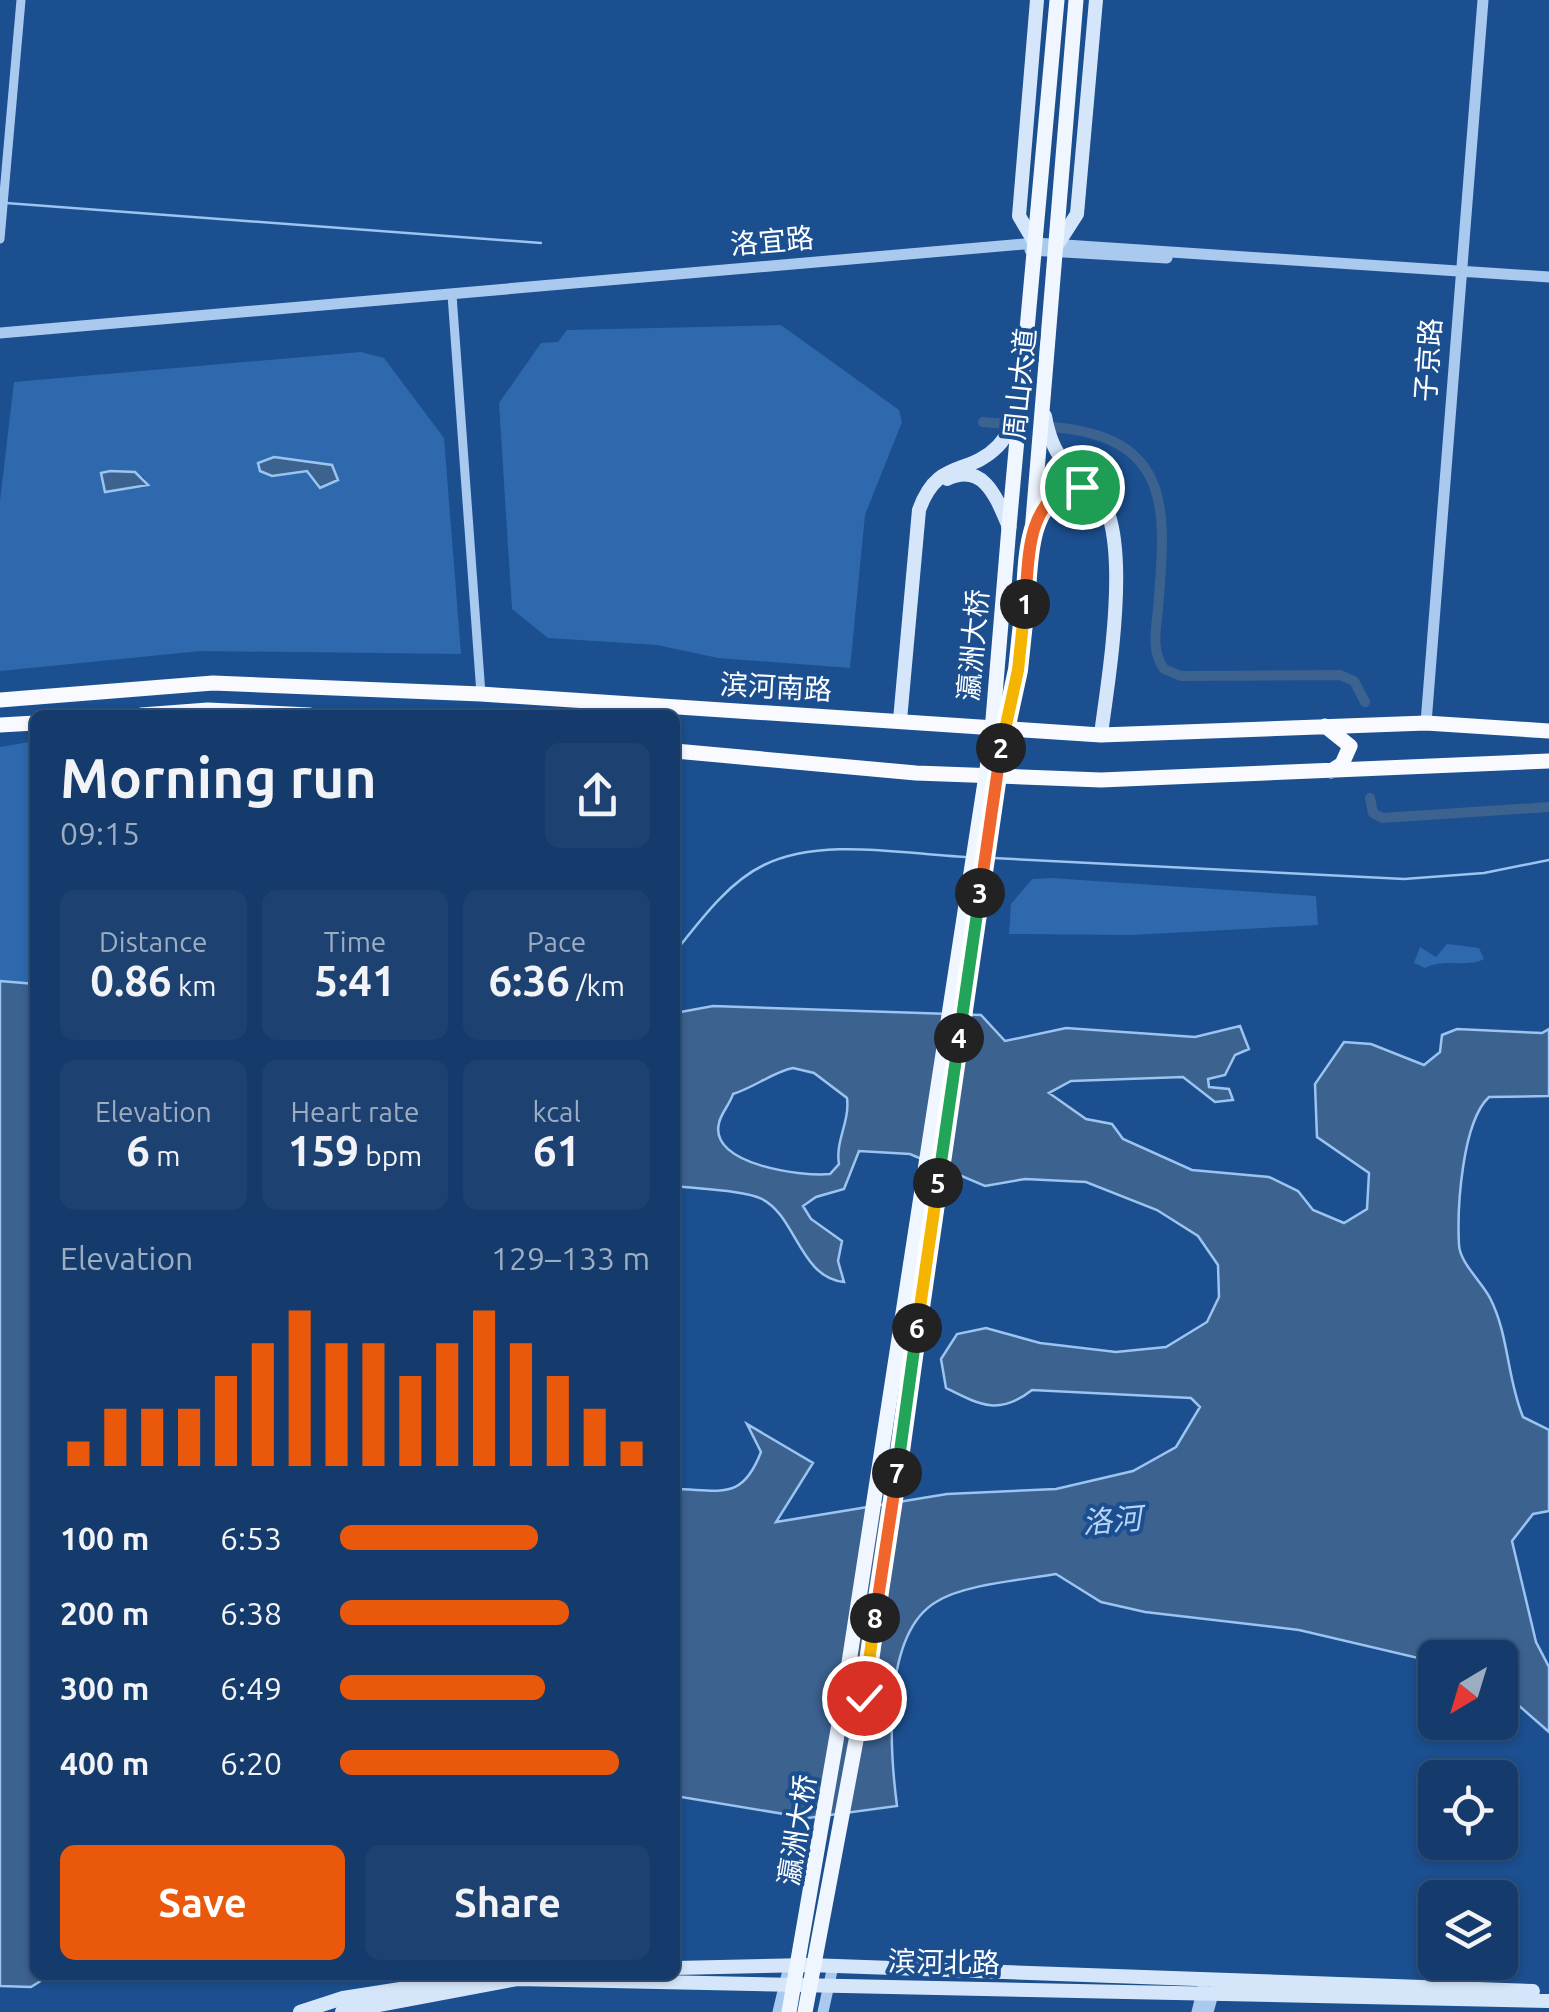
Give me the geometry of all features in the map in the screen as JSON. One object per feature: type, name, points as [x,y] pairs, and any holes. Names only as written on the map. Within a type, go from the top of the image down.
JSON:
[{"type":"highway","name":"滨河南路","points":[[0,700],[213,684],[481,694],[664,710]]},
{"type":"highway","name":"滨河南路","points":[[680,711],[900,720],[1100,736],[1426,723],[1549,731]]},
{"type":"highway","points":[[0,726],[30,723]]},
{"type":"highway","points":[[1325,726],[1350,746],[1342,764],[1330,772]]},
{"type":"highway","points":[[680,751],[916,773],[1082,780],[1549,761]]},
{"type":"main road","name":"周山大道","points":[[1035,246],[1019,216],[1037,0]]},
{"type":"main road","name":"周山大道","points":[[1009,527],[1057,0]]},
{"type":"main road","name":"周山大道","points":[[1032,532],[1076,0]]},
{"type":"main road","name":"周山大道","points":[[1058,246],[1077,214],[1096,0]]},
{"type":"main road","points":[[900,720],[918,510],[936,476],[996,448],[1022,406]]},
{"type":"main road","points":[[1043,407],[1050,446],[1060,460],[1103,487],[1117,506],[1123,531],[1100,736]]},
{"type":"main road","points":[[918,537],[936,489],[958,474],[971,474],[993,490],[1009,527]]},
{"type":"main road","points":[[1032,532],[1041,508],[1054,494],[1066,487],[1095,492],[1108,505],[1115,524],[1116,576]]},
{"type":"main road","name":"瀛洲大桥","points":[[789,2012],[844,1695],[991,743],[1009,527]]},
{"type":"main road","name":"瀛洲大桥","points":[[804,2012],[864,1698],[1002,743],[1018,670],[1032,532]]},
{"type":"main road","name":"滨河北路","points":[[680,1968],[833,1966],[1549,2001]]},
{"type":"main road","points":[[300,2012],[343,1998],[456,1980]]},
{"type":"main road","name":"滨河北路","points":[[342,2012],[507,1980]]},
{"type":"main road","name":"滨河北路","points":[[606,1980],[1549,1992]]},
{"type":"street","points":[[0,239],[21,0]]},
{"type":"street","name":"子京路","points":[[1426,723],[1483,0]]},
{"type":"street","name":"洛宜路","points":[[0,337],[1035,246],[1549,280]]},
{"type":"street","points":[[452,299],[481,694]]},
{"type":"street","points":[[778,2012],[789,1966]]},
{"type":"street","points":[[822,2012],[833,1966]]},
{"type":"street","points":[[1197,2012],[1209,1986]]},
{"type":"street","points":[[1208,2012],[1209,1986]]},
{"type":"shaded area","points":[[781,325],[899,410],[902,422],[865,515],[850,668],[718,658],[657,645],[548,638],[512,609],[499,403],[541,343],[558,342],[567,330]]},
{"type":"shaded area","points":[[361,352],[384,358],[444,438],[461,654],[201,651],[0,671],[0,501],[14,382]],"holes":[[[274,457],[328,464],[317,486],[307,471],[280,475]],[[102,473],[144,477],[146,487],[108,491]]]},
{"type":"shaded area","points":[[30,742],[30,984],[0,981],[0,747]]},
{"type":"shaded area","points":[[1032,879],[1316,896],[1318,925],[1132,935],[1009,934],[1011,904]]},
{"type":"shaded area","points":[[1447,944],[1479,948],[1484,959],[1425,968],[1414,963],[1420,947],[1436,957]]},
{"type":"water","points":[[274,457],[332,465],[338,480],[320,488],[307,471],[272,476],[260,471],[258,463]]},
{"type":"water","points":[[135,472],[148,485],[105,492],[101,473]]},
{"type":"water","points":[[0,981],[30,984],[30,1980],[42,1980],[31,1987],[0,1986]]},
{"type":"water","name":"洛河","points":[[713,1006],[981,1015],[1005,1041],[1066,1028],[1195,1037],[1240,1026],[1249,1049],[1235,1055],[1225,1075],[1208,1079],[1209,1087],[1229,1089],[1233,1100],[1215,1102],[1183,1077],[1071,1081],[1049,1093],[1086,1119],[1112,1124],[1123,1139],[1192,1170],[1269,1177],[1298,1191],[1313,1210],[1344,1223],[1367,1209],[1369,1173],[1317,1137],[1315,1084],[1344,1042],[1371,1044],[1424,1065],[1440,1052],[1442,1035],[1457,1029],[1542,1033],[1549,1029],[1549,1096],[1489,1097],[1473,1125],[1460,1189],[1459,1245],[1463,1259],[1496,1312],[1523,1417],[1549,1430],[1549,1511],[1533,1514],[1512,1541],[1536,1642],[1549,1667],[1549,1732],[1518,1705],[1518,1640],[1418,1640],[1418,1658],[1299,1630],[1145,1612],[1101,1602],[1056,1574],[962,1591],[936,1602],[918,1618],[906,1640],[893,1696],[892,1756],[897,1806],[808,1818],[680,1797],[680,1489],[718,1491],[738,1486],[746,1479],[761,1452],[747,1424],[813,1463],[776,1522],[947,1494],[1056,1489],[1133,1471],[1176,1447],[1200,1407],[1191,1398],[1032,1390],[1009,1403],[989,1405],[946,1388],[941,1359],[957,1334],[986,1328],[1040,1343],[1116,1352],[1166,1347],[1207,1322],[1219,1297],[1218,1265],[1198,1236],[1157,1210],[1086,1182],[1025,1179],[985,1186],[910,1154],[859,1151],[844,1189],[816,1197],[803,1206],[811,1219],[842,1241],[838,1261],[844,1282],[817,1270],[773,1207],[754,1196],[680,1187],[680,1012]],"holes":[[[793,1068],[814,1073],[847,1098],[839,1164],[830,1174],[761,1165],[728,1149],[720,1137],[719,1123],[733,1094]]]},
{"type":"waterway","points":[[6,203],[541,243]]},
{"type":"waterway","points":[[983,422],[1006,424]]},
{"type":"waterway","points":[[1052,427],[1092,434],[1121,446],[1141,463],[1154,485],[1162,541],[1155,640],[1164,669],[1181,676],[1340,675],[1354,681],[1365,702]]},
{"type":"waterway","points":[[1370,798],[1373,813],[1382,818],[1549,807]]},
{"type":"waterway","points":[[680,946],[738,882],[786,856],[863,849],[965,857]]},
{"type":"waterway","points":[[993,858],[1404,879],[1484,873],[1549,860]]},
{"type":"route","points":[[864,1698],[1002,743],[1018,670],[1032,532],[1041,508],[1054,494],[1066,487],[1082,487]]}]
